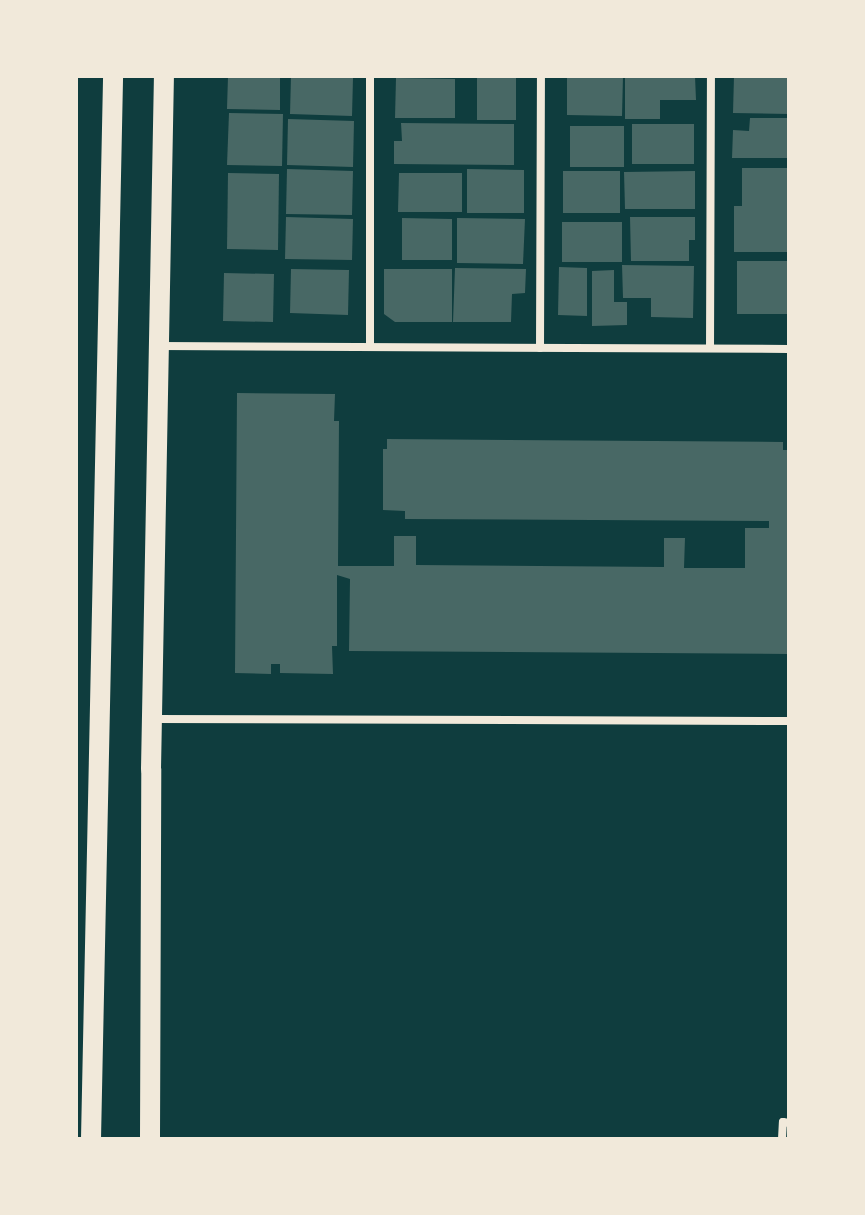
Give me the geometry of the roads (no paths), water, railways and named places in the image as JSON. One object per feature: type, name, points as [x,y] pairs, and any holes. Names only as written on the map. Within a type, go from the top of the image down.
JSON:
[{"type":"main road","points":[[91,1139],[113,76]]},
{"type":"main road","points":[[150,1139],[153,719],[164,76]]},
{"type":"street","points":[[370,76],[370,347]]},
{"type":"street","points":[[540,348],[541,76]]},
{"type":"street","points":[[710,348],[711,76]]},
{"type":"street","points":[[159,346],[789,349]]},
{"type":"street","points":[[153,719],[789,721]]},
{"type":"street","points":[[782,1139],[783,1122],[789,1123]]}]
